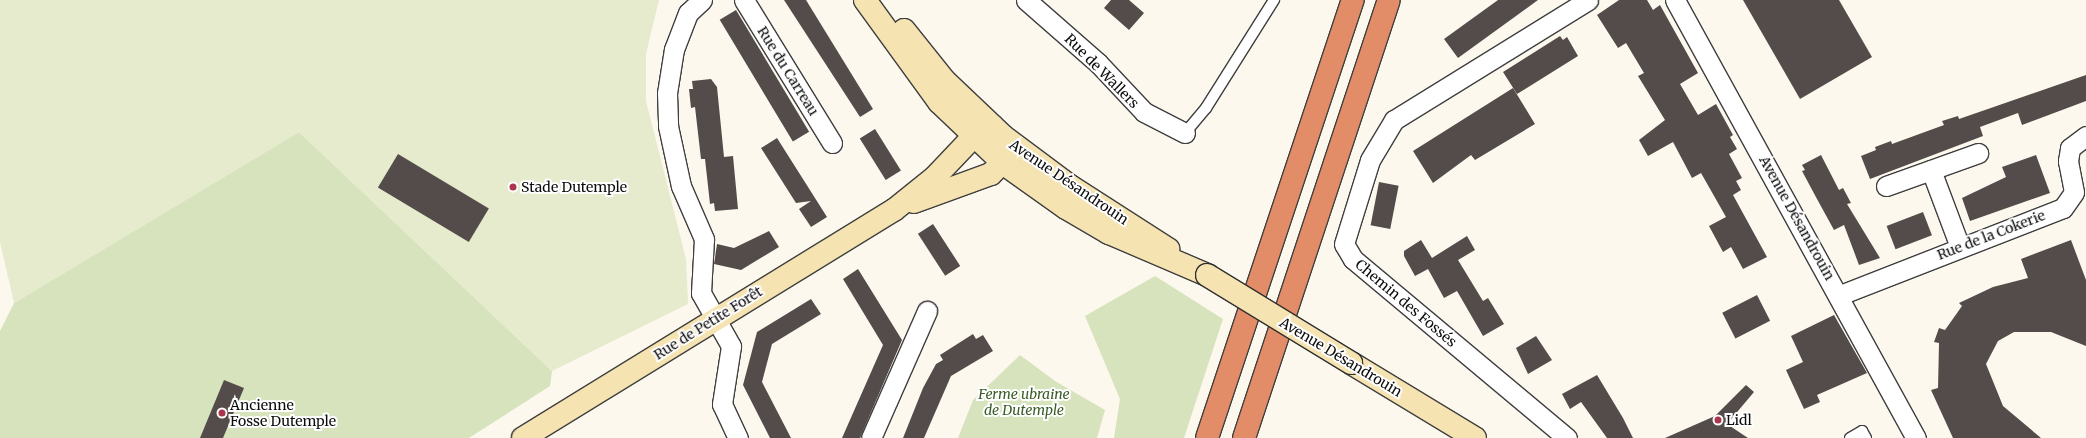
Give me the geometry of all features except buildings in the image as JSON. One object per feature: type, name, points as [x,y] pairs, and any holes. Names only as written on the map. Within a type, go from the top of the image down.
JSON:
[{"type":"highway","points":[[1207,438],[1353,0]]},
{"type":"highway","points":[[1244,438],[1389,0]]},
{"type":"main road","name":"Avenue Désandrouin","points":[[865,0],[920,77],[973,137],[1009,155],[1475,438]]},
{"type":"main road","name":"Avenue Désandrouin","points":[[881,0],[934,68],[992,126],[1009,155]]},
{"type":"main road","name":"Rue de Petite Forêt","points":[[523,438],[894,210],[938,174],[973,137],[992,126]]},
{"type":"main road","name":"Rue de Petite Forêt","points":[[894,210],[977,181],[1009,155]]},
{"type":"street","points":[[702,0],[688,13],[676,41],[667,114],[677,173],[704,239],[701,293],[732,346],[723,409],[738,438]]},
{"type":"street","name":"Rue du Carreau","points":[[744,0],[832,143]]},
{"type":"street","name":"Rue de Wallers","points":[[1026,0],[1098,63],[1144,112],[1185,133]]},
{"type":"street","name":"Chemin des Fossés","points":[[1568,438],[1353,259],[1344,244],[1370,160],[1394,120],[1588,0]]},
{"type":"street","name":"Avenue Désandrouin","points":[[1675,0],[1840,295],[1916,438]]},
{"type":"street","name":"Rue de la Cokerie","points":[[1840,295],[2067,204],[2074,192],[2068,155],[2073,143],[2086,136]]},
{"type":"street","points":[[1886,186],[1978,152]]},
{"type":"street","points":[[1930,170],[1960,247]]},
{"type":"street","points":[[871,438],[927,311]]},
{"type":"lane","points":[[1185,133],[1206,108],[1274,0]]},
{"type":"lane","points":[[1850,438],[1862,432],[1866,438]]},
{"type":"green space","name":"Stade Dutemple","points":[[0,0],[659,0],[646,54],[646,101],[686,259],[688,304],[552,371],[299,132],[14,303],[0,242]]},
{"type":"green space","points":[[299,132],[552,371],[550,386],[469,438],[0,438],[0,331],[14,303]]},
{"type":"green space","points":[[1155,276],[1223,319],[1184,438],[1114,438],[1120,399],[1085,316]]},
{"type":"green space","name":"Ferme ubraine de Dutemple","points":[[1020,355],[1055,381],[1105,410],[1097,438],[958,438],[973,400]]},
{"type":"place","name":"Stade Dutemple","points":[[513,187]]},
{"type":"place","name":"Ancienne Fosse Dutemple","points":[[222,413]]},
{"type":"place","name":"Lidl","points":[[1718,420]]}]
